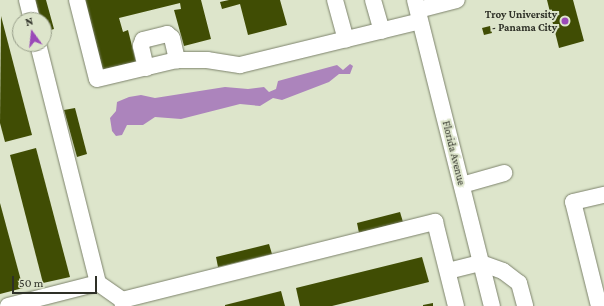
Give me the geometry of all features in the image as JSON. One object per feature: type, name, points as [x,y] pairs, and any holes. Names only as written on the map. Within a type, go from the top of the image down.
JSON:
[{"type":"street","points":[[27,0],[30,12]]},
{"type":"street","points":[[77,0],[97,79],[177,60],[207,60],[240,65],[382,31],[418,10],[457,0]]},
{"type":"street","points":[[335,0],[346,40]]},
{"type":"street","points":[[374,0],[382,31]]},
{"type":"street","name":"Florida Avenue","points":[[418,10],[492,306]]},
{"type":"street","points":[[146,68],[141,46],[143,40],[167,34],[172,38],[177,60]]},
{"type":"street","points":[[40,52],[98,283],[123,303],[435,222],[456,306]]},
{"type":"street","points":[[462,186],[504,173]]},
{"type":"street","points":[[599,306],[574,202],[604,194]]},
{"type":"street","points":[[448,271],[481,263],[504,271],[519,283],[525,306]]},
{"type":"street","points":[[8,306],[98,283]]},
{"type":"shaded area","points":[[350,64],[353,66],[350,74],[339,74],[329,82],[282,100],[273,98],[260,106],[240,104],[181,119],[155,117],[143,125],[127,125],[122,135],[116,136],[112,131],[110,118],[116,111],[117,102],[129,97],[141,95],[155,98],[225,87],[248,89],[264,87],[269,92],[276,89],[278,81],[337,65],[343,70]]},
{"type":"building","points":[[35,0],[46,0],[49,12],[39,12]]},
{"type":"building","points":[[83,0],[201,0],[211,39],[184,46],[174,10],[181,9],[180,3],[119,18],[123,32],[128,30],[136,62],[101,70]]},
{"type":"building","points":[[229,0],[280,0],[287,25],[248,35],[240,4],[222,9],[220,2]]},
{"type":"building","name":"Troy University - Panama City","points":[[547,0],[573,0],[584,41],[559,48]]},
{"type":"building","points":[[1,16],[32,135],[5,142],[0,123]]},
{"type":"building","points":[[490,26],[492,33],[484,35],[482,28]]},
{"type":"building","points":[[75,108],[87,154],[77,157],[64,110]]},
{"type":"building","points":[[36,148],[70,277],[43,283],[10,155]]},
{"type":"building","points":[[0,203],[23,288],[0,294]]},
{"type":"building","points":[[400,212],[403,222],[359,233],[357,223]]},
{"type":"building","points":[[269,244],[272,254],[218,267],[216,257]]},
{"type":"building","points":[[422,257],[429,282],[332,306],[300,306],[296,288]]},
{"type":"building","points":[[281,291],[285,306],[225,306],[225,305]]},
{"type":"building","points":[[433,303],[433,306],[423,306],[423,305]]},
{"type":"place","name":"Troy University - Panama City","points":[[565,21]]}]
